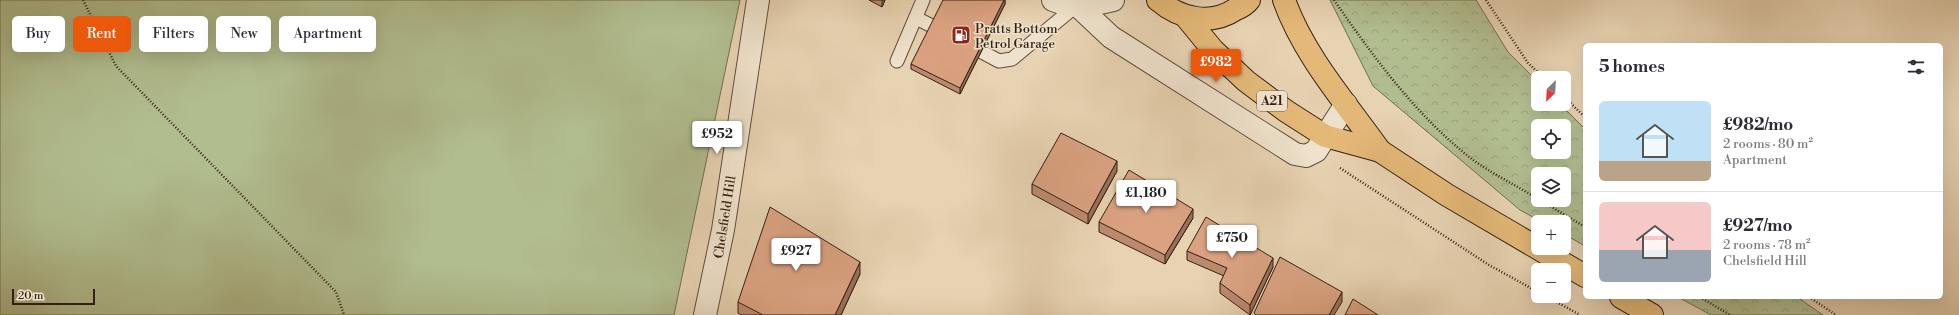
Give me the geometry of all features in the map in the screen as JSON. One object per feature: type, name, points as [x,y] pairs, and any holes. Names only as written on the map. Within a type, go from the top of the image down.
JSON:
[{"type":"highway","points":[[1158,0],[1171,10],[1186,17],[1207,19],[1229,14],[1249,0]]},
{"type":"highway","name":"A21","points":[[1284,0],[1299,34],[1316,61],[1380,151],[1447,195],[1583,275]]},
{"type":"highway","name":"A21","points":[[1186,17],[1213,50],[1246,81],[1286,111],[1321,144],[1380,151]]},
{"type":"highway","points":[[1624,299],[1651,315]]},
{"type":"street","name":"Chelsfield Hill","points":[[705,315],[723,230],[758,0]]},
{"type":"street","points":[[1053,0],[1077,5],[1099,4],[1113,0]]},
{"type":"street","points":[[1077,5],[1111,36],[1295,154],[1306,156],[1321,144],[1346,104]]},
{"type":"lane","points":[[897,61],[923,0]]},
{"type":"lane","points":[[916,18],[1000,61],[1012,59],[1077,5]]},
{"type":"path","points":[[84,0],[116,66],[336,292],[344,315]]},
{"type":"path","points":[[1334,0],[1357,33],[1412,104],[1468,157],[1531,195]]},
{"type":"path","points":[[1486,0],[1528,63],[1537,71]]},
{"type":"path","points":[[1571,104],[1583,115]]},
{"type":"path","points":[[1321,144],[1381,196],[1489,265],[1531,288]]},
{"type":"path","points":[[1551,207],[1583,226]]},
{"type":"path","points":[[1703,299],[1730,315]]},
{"type":"path","points":[[1812,299],[1836,315]]},
{"type":"path","points":[[1559,303],[1580,315]]},
{"type":"green space","points":[[0,0],[740,0],[674,315],[0,315]]},
{"type":"green space","points":[[1330,0],[1476,0],[1508,52],[1531,75],[1531,111],[1567,111],[1583,127],[1583,245],[1571,238],[1571,215],[1531,216],[1520,210],[1373,86]]},
{"type":"green space","points":[[1682,299],[1800,299],[1823,315],[1711,315]]},
{"type":"building","points":[[943,0],[1004,0],[960,88],[911,64]]},
{"type":"building","points":[[1061,133],[1117,161],[1088,214],[1032,184]]},
{"type":"building","points":[[1129,170],[1193,209],[1165,255],[1099,222]]},
{"type":"building","points":[[770,207],[860,262],[835,315],[763,315],[738,302]]},
{"type":"building","points":[[1206,217],[1273,258],[1250,305],[1220,283],[1227,268],[1187,251]]},
{"type":"building","points":[[1280,257],[1342,292],[1329,315],[1256,315],[1254,313]]},
{"type":"building","points":[[1353,299],[1378,315],[1345,315]]},
{"type":"place","name":"Pratts Bottom Petrol Garage","points":[[961,35]]}]
